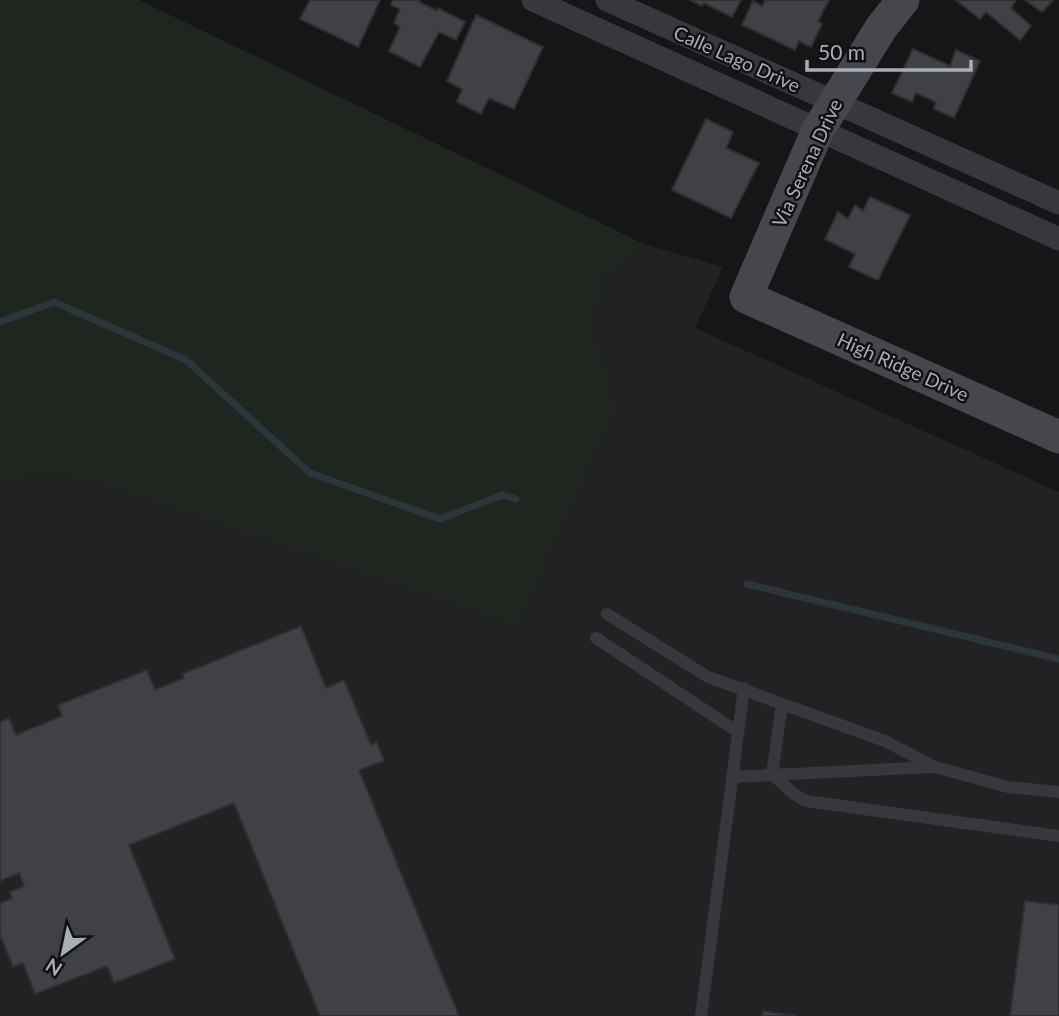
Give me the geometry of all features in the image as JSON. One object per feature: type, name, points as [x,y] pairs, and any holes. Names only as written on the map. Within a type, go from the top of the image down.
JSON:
[{"type":"street","name":"Calle Lago Drive","points":[[533,0],[564,6],[826,116],[1059,203]]},
{"type":"street","name":"Calle Lago Drive","points":[[607,0],[826,116],[853,145],[1059,239]]},
{"type":"street","name":"Via Serena Drive","points":[[746,297],[826,116],[880,28],[903,0]]},
{"type":"street","name":"High Ridge Drive","points":[[746,297],[1059,437]]},
{"type":"lane","points":[[607,614],[708,677],[885,741],[936,767],[1008,787],[1059,792]]},
{"type":"lane","points":[[596,638],[738,732]]},
{"type":"lane","points":[[701,1016],[744,688]]},
{"type":"lane","points":[[772,774],[782,704]]},
{"type":"lane","points":[[732,777],[936,767]]},
{"type":"lane","points":[[772,774],[806,801],[1059,836]]},
{"type":"shaded area","points":[[0,0],[139,0],[644,244],[603,280],[594,329],[617,404],[518,626],[87,479],[0,480]]},
{"type":"shaded area","points":[[644,244],[723,267],[695,328],[1059,492],[1059,1016],[0,1016],[0,480],[87,479],[617,404],[594,329],[603,280]]},
{"type":"building","points":[[310,0],[380,0],[358,47],[300,19]]},
{"type":"building","points":[[393,0],[420,0],[419,2],[437,11],[438,8],[465,22],[456,40],[439,32],[420,67],[389,51],[400,27],[394,23],[400,9],[391,5]]},
{"type":"building","points":[[690,0],[741,0],[732,17],[704,3],[702,6]]},
{"type":"building","points":[[765,0],[829,0],[818,21],[822,24],[811,47],[799,41],[795,50],[742,25],[753,1],[762,6]]},
{"type":"building","points":[[956,0],[1016,0],[1011,8],[1031,26],[1020,40],[986,12],[980,19]]},
{"type":"building","points":[[1025,0],[1053,0],[1042,12]]},
{"type":"building","points":[[476,15],[543,47],[514,109],[489,98],[481,114],[457,102],[462,89],[447,81]]},
{"type":"building","points":[[913,49],[950,66],[956,50],[980,61],[954,118],[934,109],[936,102],[916,93],[912,102],[892,93]]},
{"type":"building","points":[[706,119],[733,132],[726,148],[759,163],[731,218],[672,190]]},
{"type":"building","points":[[870,197],[910,215],[878,280],[849,267],[855,254],[825,239],[838,212],[848,219],[855,205],[863,211]]},
{"type":"building","points":[[301,626],[326,688],[344,680],[371,745],[377,742],[384,761],[359,770],[459,1016],[320,1016],[234,803],[129,845],[175,959],[114,983],[107,966],[35,994],[23,963],[13,967],[0,935],[0,903],[12,898],[10,892],[24,886],[19,873],[0,881],[0,722],[9,718],[16,735],[62,716],[58,705],[147,670],[155,690],[184,678],[182,674]]},
{"type":"building","points":[[1025,901],[1059,905],[1059,1016],[1010,1016]]},
{"type":"building","points":[[763,1011],[797,1016],[762,1016]]},
{"type":"waterway","points":[[0,322],[54,302],[186,360],[310,473],[440,519],[502,495],[516,499]]},
{"type":"waterway","points":[[747,584],[1059,659]]}]
